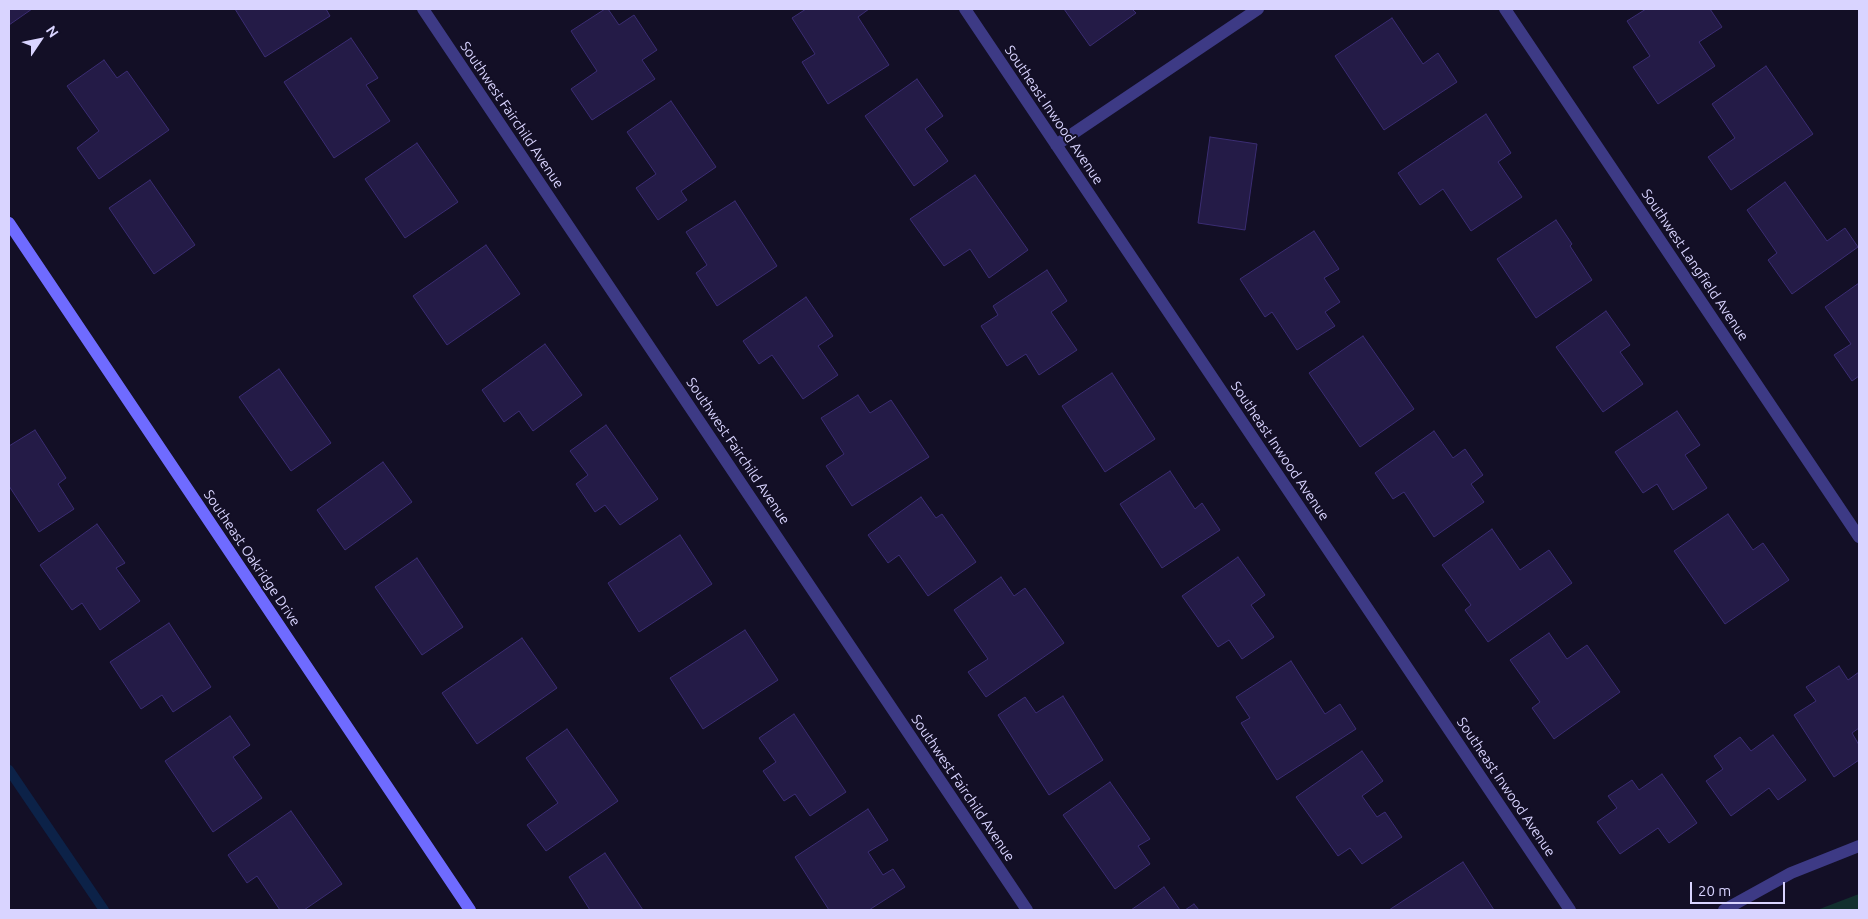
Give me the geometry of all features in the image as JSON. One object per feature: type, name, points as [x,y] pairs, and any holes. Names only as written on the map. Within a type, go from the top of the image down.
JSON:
[{"type":"street","name":"Southwest Fairchild Avenue","points":[[423,9],[1027,910]]},
{"type":"street","name":"Southeast Inwood Avenue","points":[[964,9],[1570,910]]},
{"type":"street","points":[[1056,145],[1258,9]]},
{"type":"street","name":"Southwest Langfield Avenue","points":[[1505,9],[1859,538]]},
{"type":"street","name":"Southeast Oakridge Drive","points":[[9,223],[470,910]]},
{"type":"street","points":[[1724,910],[1791,873],[1859,846]]},
{"type":"green space","points":[[1859,894],[1859,910],[1817,910]]},
{"type":"building","points":[[9,9],[32,9],[9,25]]},
{"type":"building","points":[[235,9],[326,9],[330,16],[265,57]]},
{"type":"building","points":[[605,9],[608,9],[619,25],[634,15],[657,50],[642,60],[655,79],[592,120],[571,89],[597,71],[571,31]]},
{"type":"building","points":[[806,9],[869,9],[858,17],[889,65],[828,104],[802,62],[815,54],[792,18]]},
{"type":"building","points":[[1064,9],[1132,9],[1136,13],[1090,46]]},
{"type":"building","points":[[1646,9],[1710,9],[1722,27],[1699,42],[1715,66],[1658,104],[1633,67],[1650,56],[1627,21]]},
{"type":"building","points":[[1392,18],[1423,64],[1438,53],[1457,82],[1384,130],[1335,56]]},
{"type":"building","points":[[351,38],[378,78],[366,85],[390,121],[334,158],[284,82]]},
{"type":"building","points":[[104,60],[117,78],[127,71],[169,130],[99,179],[77,148],[99,131],[67,86]]},
{"type":"building","points":[[1766,66],[1813,134],[1731,190],[1708,157],[1735,138],[1712,104]]},
{"type":"building","points":[[917,79],[943,116],[925,129],[948,161],[914,186],[865,116]]},
{"type":"building","points":[[671,101],[716,167],[681,191],[687,200],[658,220],[636,188],[656,174],[627,132]]},
{"type":"building","points":[[1486,114],[1511,153],[1498,162],[1522,197],[1471,231],[1443,189],[1420,205],[1398,173]]},
{"type":"building","points":[[1210,137],[1257,144],[1245,230],[1198,223]]},
{"type":"building","points":[[417,143],[458,202],[405,238],[365,179]]},
{"type":"building","points":[[975,175],[1028,250],[989,278],[970,249],[944,266],[910,219]]},
{"type":"building","points":[[150,180],[195,245],[154,274],[109,208]]},
{"type":"building","points":[[1785,182],[1827,241],[1845,228],[1858,247],[1792,294],[1768,260],[1777,253],[1747,210]]},
{"type":"building","points":[[735,201],[777,266],[717,306],[696,273],[707,265],[686,232]]},
{"type":"building","points":[[1556,220],[1592,280],[1536,318],[1497,259]]},
{"type":"building","points":[[1314,231],[1339,269],[1324,278],[1340,302],[1325,312],[1335,326],[1297,350],[1272,312],[1265,317],[1240,279]]},
{"type":"building","points":[[486,245],[520,294],[447,345],[413,296]]},
{"type":"building","points":[[1047,270],[1067,301],[1051,312],[1077,350],[1039,375],[1026,354],[1007,366],[981,326],[998,315],[993,306]]},
{"type":"building","points":[[1859,283],[1859,376],[1852,381],[1834,355],[1851,344],[1825,307]]},
{"type":"building","points":[[806,297],[833,336],[818,346],[838,375],[803,399],[772,355],[759,364],[743,341]]},
{"type":"building","points":[[1606,311],[1630,345],[1620,352],[1643,384],[1603,412],[1556,347]]},
{"type":"building","points":[[1363,336],[1414,409],[1360,447],[1309,373]]},
{"type":"building","points":[[545,344],[582,395],[533,431],[519,411],[504,422],[482,390]]},
{"type":"building","points":[[279,369],[331,443],[291,471],[239,397]]},
{"type":"building","points":[[1112,373],[1155,439],[1105,472],[1062,406]]},
{"type":"building","points":[[858,395],[870,413],[891,400],[929,457],[852,506],[826,466],[844,454],[821,418]]},
{"type":"building","points":[[1677,411],[1700,445],[1685,455],[1707,488],[1673,510],[1657,484],[1643,493],[1615,452]]},
{"type":"building","points":[[606,425],[658,499],[620,525],[605,505],[595,512],[576,484],[588,475],[570,451]]},
{"type":"building","points":[[35,430],[66,478],[58,484],[74,509],[39,532],[9,486],[9,446]]},
{"type":"building","points":[[1434,431],[1453,458],[1465,449],[1483,475],[1471,484],[1484,502],[1434,537],[1404,492],[1393,499],[1375,473]]},
{"type":"building","points":[[383,462],[412,502],[345,550],[317,510]]},
{"type":"building","points":[[1170,471],[1195,509],[1202,503],[1220,530],[1162,568],[1120,504]]},
{"type":"building","points":[[921,497],[936,518],[942,514],[976,562],[928,596],[899,555],[888,563],[868,535]]},
{"type":"building","points":[[1728,514],[1753,550],[1763,543],[1789,580],[1725,624],[1674,551]]},
{"type":"building","points":[[97,524],[125,563],[116,568],[140,601],[100,630],[82,603],[72,610],[40,565]]},
{"type":"building","points":[[1492,529],[1520,570],[1549,550],[1572,583],[1488,642],[1465,610],[1471,605],[1442,565]]},
{"type":"building","points":[[680,535],[712,584],[639,632],[608,583]]},
{"type":"building","points":[[1238,557],[1265,595],[1251,605],[1274,637],[1242,659],[1229,640],[1218,647],[1182,596]]},
{"type":"building","points":[[417,558],[463,627],[422,655],[375,587]]},
{"type":"building","points":[[1001,577],[1014,596],[1025,588],[1064,643],[986,697],[968,672],[988,659],[954,610]]},
{"type":"building","points":[[169,623],[211,687],[173,712],[162,695],[141,709],[110,662]]},
{"type":"building","points":[[745,630],[778,680],[703,729],[670,678]]},
{"type":"building","points":[[1549,633],[1567,659],[1587,645],[1620,692],[1554,739],[1532,708],[1540,702],[1510,660]]},
{"type":"building","points":[[522,638],[557,688],[477,744],[442,693]]},
{"type":"building","points":[[1291,661],[1325,714],[1340,704],[1356,729],[1277,780],[1241,723],[1250,718],[1236,697]]},
{"type":"building","points":[[1839,666],[1848,680],[1859,672],[1859,728],[1852,733],[1859,745],[1859,760],[1834,777],[1794,715],[1816,701],[1806,687]]},
{"type":"building","points":[[1063,696],[1103,760],[1049,795],[998,715],[1025,697],[1036,713]]},
{"type":"building","points":[[794,714],[846,792],[810,816],[795,794],[784,801],[763,771],[776,762],[759,738]]},
{"type":"building","points":[[230,716],[250,745],[233,757],[262,798],[213,832],[165,761]]},
{"type":"building","points":[[567,729],[618,801],[546,851],[527,825],[558,803],[526,758]]},
{"type":"building","points":[[1773,735],[1806,780],[1778,800],[1769,788],[1731,816],[1706,781],[1723,769],[1714,756],[1740,737],[1751,751]]},
{"type":"building","points":[[1362,751],[1383,781],[1362,796],[1377,817],[1385,812],[1402,837],[1362,864],[1350,848],[1338,856],[1296,797]]},
{"type":"building","points":[[1662,774],[1697,823],[1669,843],[1658,828],[1620,854],[1597,822],[1617,808],[1608,796],[1632,780],[1639,790]]},
{"type":"building","points":[[1110,782],[1150,839],[1138,846],[1150,864],[1115,889],[1063,815]]},
{"type":"building","points":[[868,809],[888,840],[868,852],[883,875],[893,869],[905,887],[869,910],[829,910],[795,857]]},
{"type":"building","points":[[291,811],[342,884],[304,910],[280,910],[257,876],[247,883],[228,855]]},
{"type":"building","points":[[605,853],[643,910],[590,910],[569,877]]},
{"type":"building","points":[[1463,862],[1494,910],[1389,910]]},
{"type":"building","points":[[1164,887],[1180,910],[1131,910]]},
{"type":"building","points":[[1194,904],[1199,910],[1185,910]]},
{"type":"waterway","points":[[9,770],[104,910]]}]
